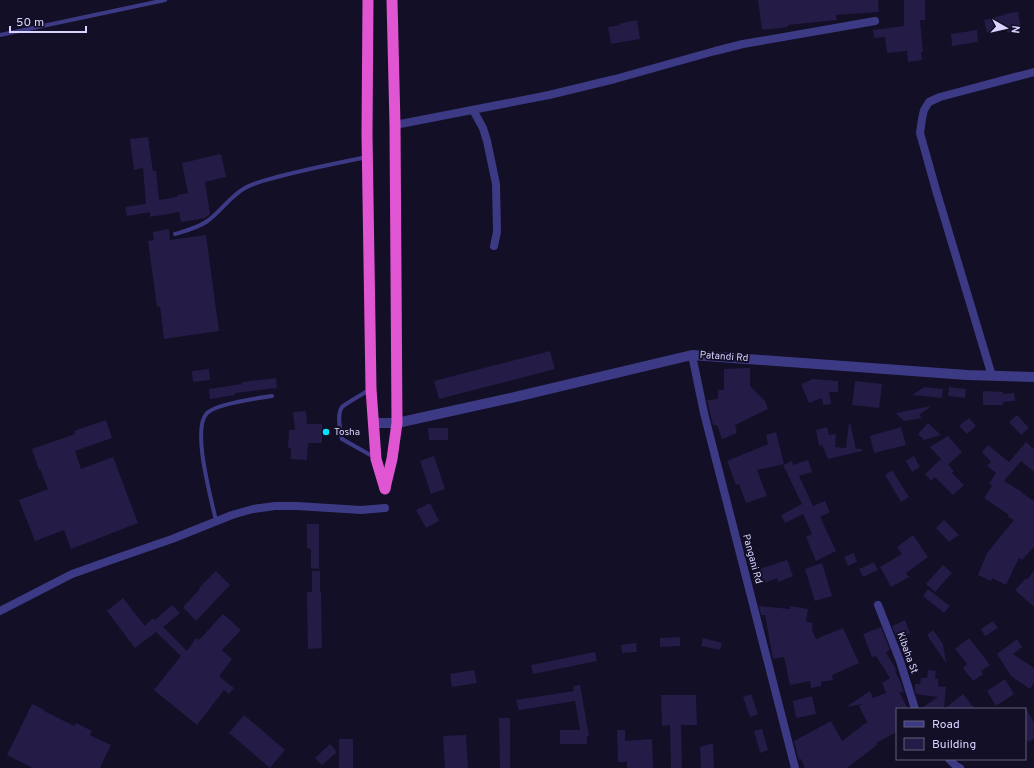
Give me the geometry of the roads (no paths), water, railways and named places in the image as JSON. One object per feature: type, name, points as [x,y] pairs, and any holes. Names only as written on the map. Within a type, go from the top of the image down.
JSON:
[{"type":"highway","points":[[368,0],[368,157],[372,389],[376,459],[385,489],[392,459],[397,422],[395,125],[392,0]]},
{"type":"street","points":[[395,125],[548,95],[615,79],[743,44],[875,21]]},
{"type":"street","points":[[992,376],[920,133],[924,110],[929,102],[940,97],[1034,72]]},
{"type":"street","points":[[473,110],[483,128],[496,184],[497,232],[494,246]]},
{"type":"street","name":"Patandi Rd","points":[[374,423],[397,422],[511,398],[692,355],[967,375],[1034,377]]},
{"type":"street","name":"Pangani Rd","points":[[692,355],[704,413],[795,768]]},
{"type":"street","points":[[0,611],[72,574],[172,539],[232,515],[253,509],[275,506],[361,510],[385,508]]},
{"type":"street","name":"Kibaha St","points":[[878,605],[900,661],[915,708]]},
{"type":"street","points":[[950,760],[960,768]]},
{"type":"lane","points":[[0,35],[165,0]]},
{"type":"lane","points":[[175,234],[198,227],[205,223],[234,196],[245,188],[257,183],[297,172],[368,157]]},
{"type":"lane","points":[[372,389],[342,406],[340,412],[340,431],[342,439],[376,459]]},
{"type":"lane","points":[[216,522],[203,463],[200,437],[203,420],[206,413],[213,409],[233,403],[272,396]]},
{"type":"place","name":"Tosha","points":[[326,432]]}]
